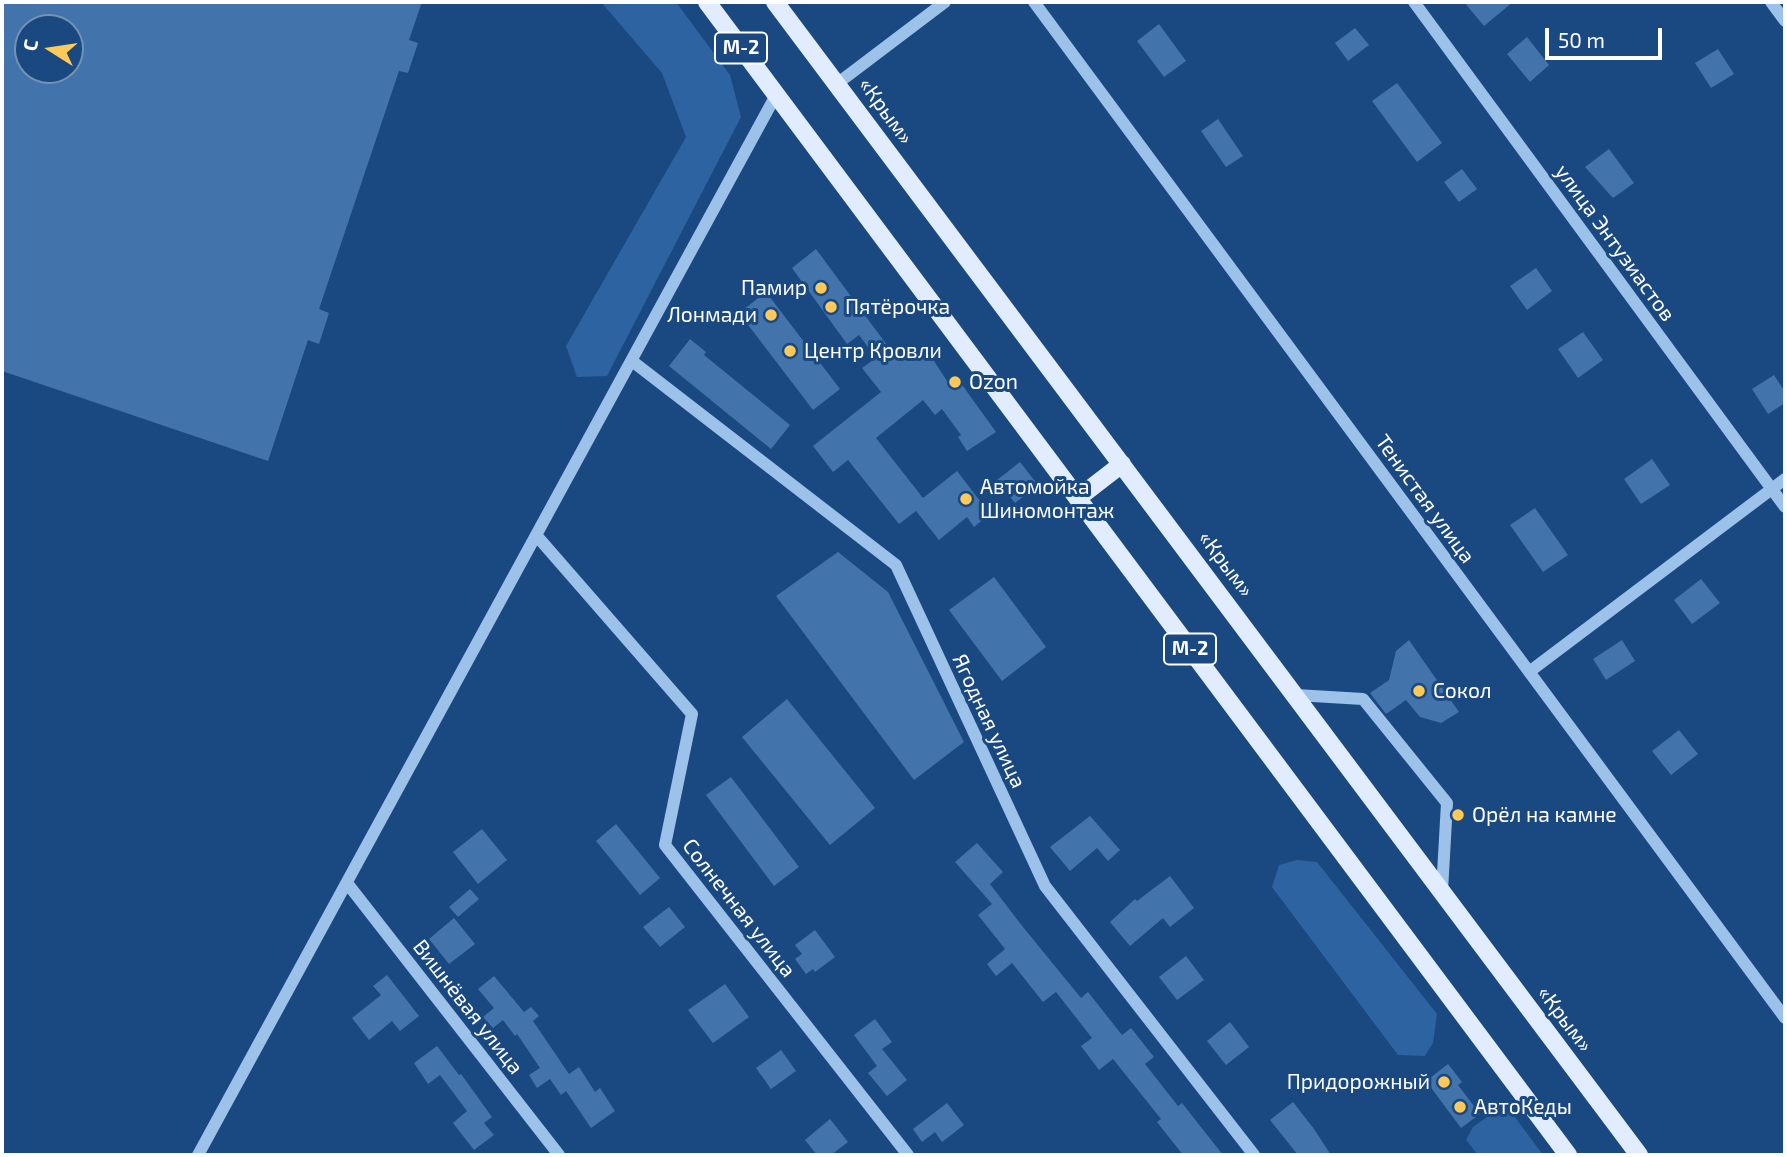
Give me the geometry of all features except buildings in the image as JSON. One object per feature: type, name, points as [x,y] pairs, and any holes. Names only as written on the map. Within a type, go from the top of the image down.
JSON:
[{"type":"main road","name":"М-2","points":[[707,2],[1568,1155]]},
{"type":"main road","name":"«Крым»","points":[[775,2],[1639,1155]]},
{"type":"main road","points":[[1079,498],[1122,464]]},
{"type":"street","points":[[838,83],[945,2]]},
{"type":"street","name":"Тенистая улица","points":[[1034,2],[1785,1018]]},
{"type":"street","name":"улица Энтузиастов","points":[[1414,2],[1785,507]]},
{"type":"street","points":[[1771,2],[1785,21]]},
{"type":"street","points":[[198,1155],[776,95]]},
{"type":"street","name":"Ягодная улица","points":[[632,361],[896,565],[1045,886],[1254,1155]]},
{"type":"street","points":[[1529,671],[1785,479]]},
{"type":"street","name":"Солнечная улица","points":[[537,535],[692,714],[665,845],[908,1155]]},
{"type":"street","points":[[1296,695],[1363,699],[1447,803],[1441,891]]},
{"type":"street","name":"Вишнёвая улица","points":[[347,883],[559,1155]]},
{"type":"shaded area","points":[[601,2],[676,2],[730,75],[741,117],[607,376],[577,377],[566,346],[686,137],[662,73]]},
{"type":"shaded area","points":[[1297,860],[1317,862],[1437,1014],[1433,1043],[1425,1056],[1398,1055],[1272,887],[1279,865]]},
{"type":"shaded area","points":[[1494,1112],[1512,1113],[1543,1155],[1478,1155],[1466,1140],[1473,1127]]},
{"type":"place","name":"Памир","points":[[821,288]]},
{"type":"place","name":"Пятёрочка","points":[[831,307]]},
{"type":"place","name":"Лонмади","points":[[771,315]]},
{"type":"place","name":"Центр Кровли","points":[[790,351]]},
{"type":"place","name":"Ozon","points":[[955,382]]},
{"type":"place","name":"Автомойка Шиномонтаж","points":[[966,499]]},
{"type":"place","name":"Сокол","points":[[1419,691]]},
{"type":"place","name":"Орёл на камне","points":[[1458,815]]},
{"type":"place","name":"Придорожный","points":[[1444,1082]]},
{"type":"place","name":"АвтоКеды","points":[[1460,1107]]}]
